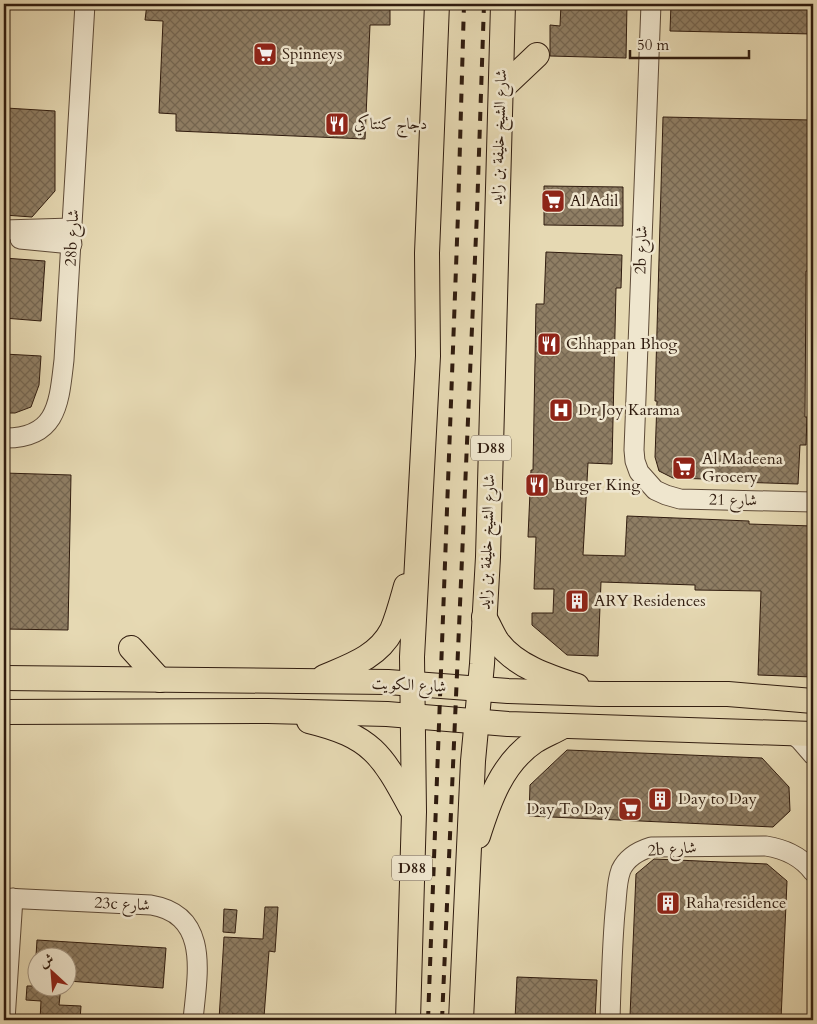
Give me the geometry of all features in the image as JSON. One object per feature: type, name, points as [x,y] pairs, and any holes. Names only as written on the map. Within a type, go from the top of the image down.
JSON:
[{"type":"main road","name":"D88","points":[[408,1020],[414,812],[412,685],[417,551],[428,356],[427,253],[438,4]]},
{"type":"main road","name":"شارع الشيخ خليفة بن زايد","points":[[461,1020],[473,761],[480,689],[488,537],[503,4]]},
{"type":"main road","points":[[501,88],[537,55]]},
{"type":"main road","points":[[314,681],[356,664],[381,645],[392,629],[417,551]]},
{"type":"main road","points":[[484,617],[497,640],[517,660],[557,680],[600,694]]},
{"type":"main road","points":[[131,648],[160,680]]},
{"type":"main road","name":"شارع الكويت","points":[[4,678],[388,682],[480,689],[600,694],[719,694],[813,701]]},
{"type":"main road","points":[[744,733],[738,728],[735,721],[735,713],[739,707],[745,702],[782,699]]},
{"type":"main road","points":[[268,711],[327,725],[356,737],[374,751],[388,767],[414,812]]},
{"type":"main road","name":"شارع الكويت","points":[[4,712],[268,711],[412,716],[477,722],[566,726],[744,733],[802,733]]},
{"type":"main road","points":[[467,874],[486,809],[494,789],[506,771],[519,755],[534,742],[566,726]]},
{"type":"street","name":"28b شارع","points":[[4,438],[25,436],[42,427],[59,402],[64,360],[85,4]]},
{"type":"street","name":"2b شارع","points":[[651,4],[634,450],[635,462],[639,472],[655,490]]},
{"type":"street","points":[[4,230],[72,236]]},
{"type":"street","points":[[4,236],[35,241],[72,236]]},
{"type":"street","name":"شارع 21","points":[[655,490],[680,498],[813,502]]},
{"type":"street","points":[[802,733],[800,740],[813,755]]},
{"type":"street","name":"2b شارع","points":[[610,1020],[612,946],[618,880],[626,864],[639,851],[651,847],[766,846],[780,848],[792,853],[803,860],[813,872]]},
{"type":"street","points":[[5,1020],[8,898]]},
{"type":"street","name":"23c شارع","points":[[8,898],[161,906],[171,912],[188,927],[197,948],[193,1020]]},
{"type":"building","name":"Spinneys","points":[[147,4],[390,4],[390,25],[370,25],[365,139],[176,131],[176,114],[159,113],[163,21],[145,20]]},
{"type":"building","points":[[561,4],[627,4],[626,58],[550,56],[550,25],[560,26]]},
{"type":"building","points":[[671,4],[813,4],[813,34],[670,31]]},
{"type":"building","points":[[6,108],[55,111],[55,191],[32,217],[4,215]]},
{"type":"building","points":[[663,117],[811,120],[808,271],[806,271],[806,445],[800,445],[798,484],[673,478],[659,471],[655,457],[657,401],[655,401]]},
{"type":"building","points":[[544,186],[623,187],[623,226],[544,225]]},
{"type":"building","points":[[546,252],[622,255],[621,288],[616,288],[612,464],[588,463],[583,555],[625,556],[627,516],[749,521],[749,524],[813,526],[813,677],[758,675],[761,591],[695,590],[695,585],[601,582],[598,656],[567,655],[532,625],[532,613],[553,613],[554,589],[534,589],[536,537],[528,537],[531,470],[533,470],[536,304],[544,304]]},
{"type":"building","points":[[4,258],[45,261],[41,321],[4,318]]},
{"type":"building","points":[[4,354],[41,356],[39,385],[31,407],[15,413],[4,413]]},
{"type":"building","points":[[4,473],[71,475],[68,630],[4,629]]},
{"type":"building","name":"Day to Day","points":[[567,750],[762,758],[789,787],[790,811],[773,827],[529,816],[530,785]]},
{"type":"building","points":[[654,859],[767,864],[787,881],[781,1020],[714,1020],[630,1016],[636,874]]},
{"type":"building","points":[[265,907],[278,907],[275,952],[269,951],[264,1017],[232,1014],[231,1020],[219,1020],[224,937],[263,939]]},
{"type":"building","points":[[224,909],[237,910],[235,933],[223,932]]},
{"type":"building","points":[[37,940],[166,948],[163,988],[78,982],[78,946],[37,946]]},
{"type":"building","points":[[517,977],[597,980],[595,1020],[515,1020]]},
{"type":"building","points":[[27,986],[28,996],[60,996],[59,1005],[81,1006],[80,1020],[40,1020],[41,1001],[26,1000]]},
{"type":"railway","points":[[428,1020],[464,4]]},
{"type":"railway","points":[[442,1020],[477,212],[484,4]]},
{"type":"place","name":"Spinneys","points":[[265,54]]},
{"type":"place","name":"دجاج كنتاكي","points":[[337,124]]},
{"type":"place","name":"Al Adil","points":[[553,201]]},
{"type":"place","name":"Chhappan Bhog","points":[[549,344]]},
{"type":"place","name":"Dr Joy Karama","points":[[561,410]]},
{"type":"place","name":"Al Madeena Grocery","points":[[684,468]]},
{"type":"place","name":"Burger King","points":[[537,485]]},
{"type":"place","name":"ARY Residences","points":[[577,601]]},
{"type":"place","name":"Day to Day","points":[[660,799]]},
{"type":"place","name":"Day To Day","points":[[630,809]]},
{"type":"place","name":"Raha residence","points":[[668,903]]}]
